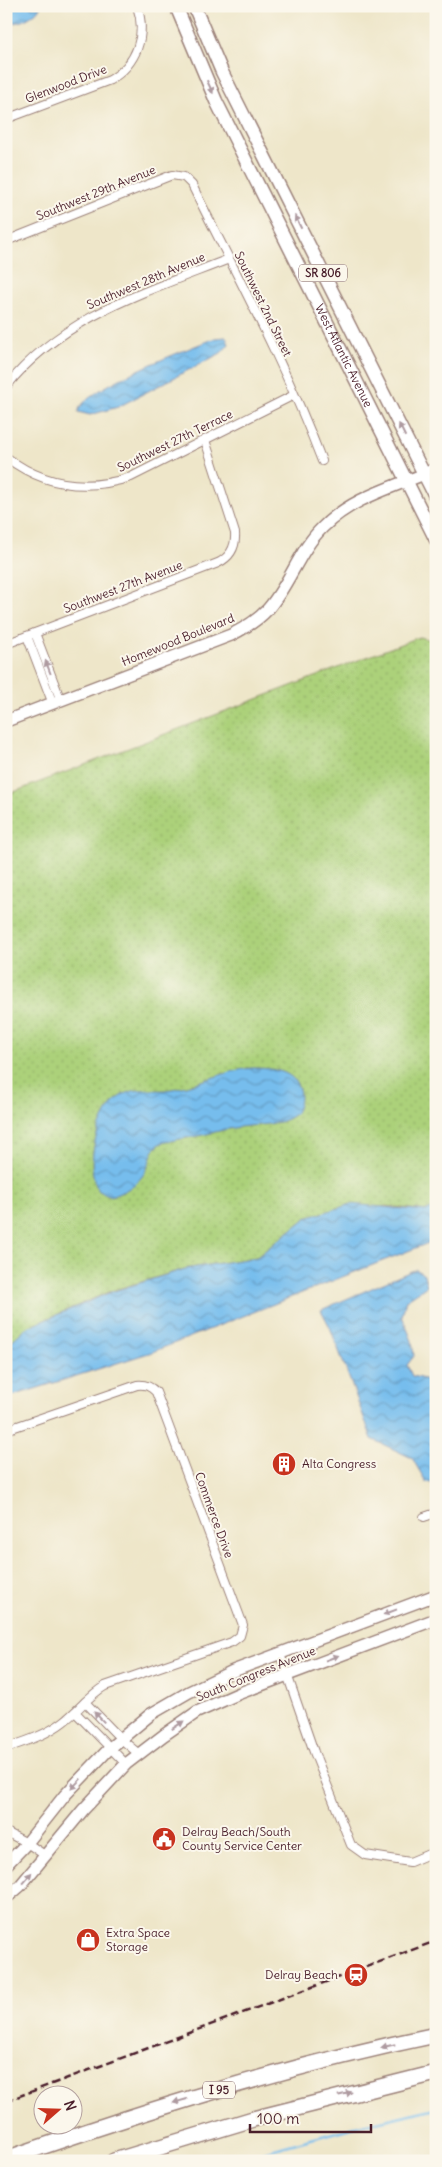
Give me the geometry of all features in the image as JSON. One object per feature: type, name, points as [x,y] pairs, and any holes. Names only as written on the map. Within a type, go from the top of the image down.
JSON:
[{"type":"highway","name":"I 95","points":[[6,2159],[129,2117],[222,2089],[299,2068],[436,2036]]},
{"type":"highway","points":[[114,2161],[253,2119],[436,2073]]},
{"type":"main road","name":"West Atlantic Avenue","points":[[176,6],[216,101],[436,540]]},
{"type":"main road","name":"West Atlantic Avenue","points":[[194,6],[222,72],[307,240],[430,474],[436,498]]},
{"type":"main road","points":[[290,248],[307,240]]},
{"type":"main road","name":"Homewood Boulevard","points":[[6,721],[245,628],[268,609],[303,553],[322,528],[352,505],[369,496],[406,481],[430,474]]},
{"type":"main road","name":"South Congress Avenue","points":[[6,1865],[28,1842],[65,1795],[110,1748],[151,1714],[188,1692],[233,1671],[436,1595]]},
{"type":"main road","name":"South Congress Avenue","points":[[6,1898],[20,1886],[83,1810],[126,1764],[197,1712],[287,1675],[436,1619]]},
{"type":"street","name":"Glenwood Drive","points":[[6,119],[110,80],[121,72],[134,58],[139,46],[141,26],[137,6]]},
{"type":"street","name":"Southwest 2nd Street","points":[[166,177],[178,175],[188,180],[229,259],[309,426],[322,461]]},
{"type":"street","name":"Southwest 29th Avenue","points":[[6,241],[166,177]]},
{"type":"street","name":"Southwest 28th Avenue","points":[[6,388],[36,355],[86,319],[229,259]]},
{"type":"street","name":"Southwest 27th Terrace","points":[[6,457],[27,471],[53,482],[76,486],[98,486],[130,477],[294,395]]},
{"type":"street","name":"Southwest 27th Avenue","points":[[6,644],[218,563],[228,556],[235,539],[205,440]]},
{"type":"street","points":[[430,474],[436,465]]},
{"type":"street","points":[[31,634],[57,702]]},
{"type":"street","name":"Commerce Drive","points":[[6,1430],[137,1385],[148,1385],[152,1388],[156,1392],[243,1625],[240,1636],[232,1642],[111,1684],[95,1693],[75,1712],[40,1737],[6,1748]]},
{"type":"street","points":[[424,1517],[436,1513]]},
{"type":"street","points":[[280,1654],[328,1789],[354,1849],[376,1858],[410,1862],[436,1850]]},
{"type":"street","points":[[85,1702],[121,1739],[139,1754]]},
{"type":"street","points":[[75,1712],[126,1764]]},
{"type":"street","points":[[6,1832],[28,1842],[46,1856]]},
{"type":"green space","points":[[419,637],[436,641],[436,1207],[427,1211],[386,1206],[306,1218],[257,1257],[185,1269],[111,1291],[26,1328],[6,1346],[6,795]]},
{"type":"water","points":[[6,6],[41,6],[39,10],[26,19],[10,23],[6,22]]},
{"type":"water","points":[[226,337],[229,344],[221,353],[118,407],[90,415],[78,412],[85,402],[98,391],[117,380],[215,338]]},
{"type":"water","points":[[251,1068],[283,1072],[295,1081],[299,1088],[300,1097],[297,1111],[294,1115],[281,1122],[229,1129],[162,1143],[152,1154],[143,1175],[129,1188],[111,1196],[99,1191],[94,1180],[92,1168],[93,1153],[101,1124],[107,1111],[115,1101],[129,1092],[176,1088],[229,1072]]},
{"type":"water","points":[[351,1204],[427,1211],[436,1207],[436,1240],[152,1352],[6,1398],[6,1346],[26,1328],[111,1292],[185,1269],[257,1257],[306,1218]]},
{"type":"water","points":[[416,1269],[424,1275],[427,1286],[406,1300],[402,1316],[412,1341],[414,1356],[407,1365],[412,1376],[436,1382],[436,1484],[426,1482],[412,1458],[372,1439],[330,1327],[321,1310]]},
{"type":"waterway","points":[[231,2161],[351,2128],[436,2108]]},
{"type":"railway","points":[[6,2101],[436,1941]]},
{"type":"place","name":"Alta Congress","points":[[284,1464]]},
{"type":"place","name":"Delray Beach/South County Service Center","points":[[164,1839]]},
{"type":"place","name":"Extra Space Storage","points":[[88,1940]]},
{"type":"place","name":"Delray Beach","points":[[356,1975]]}]
